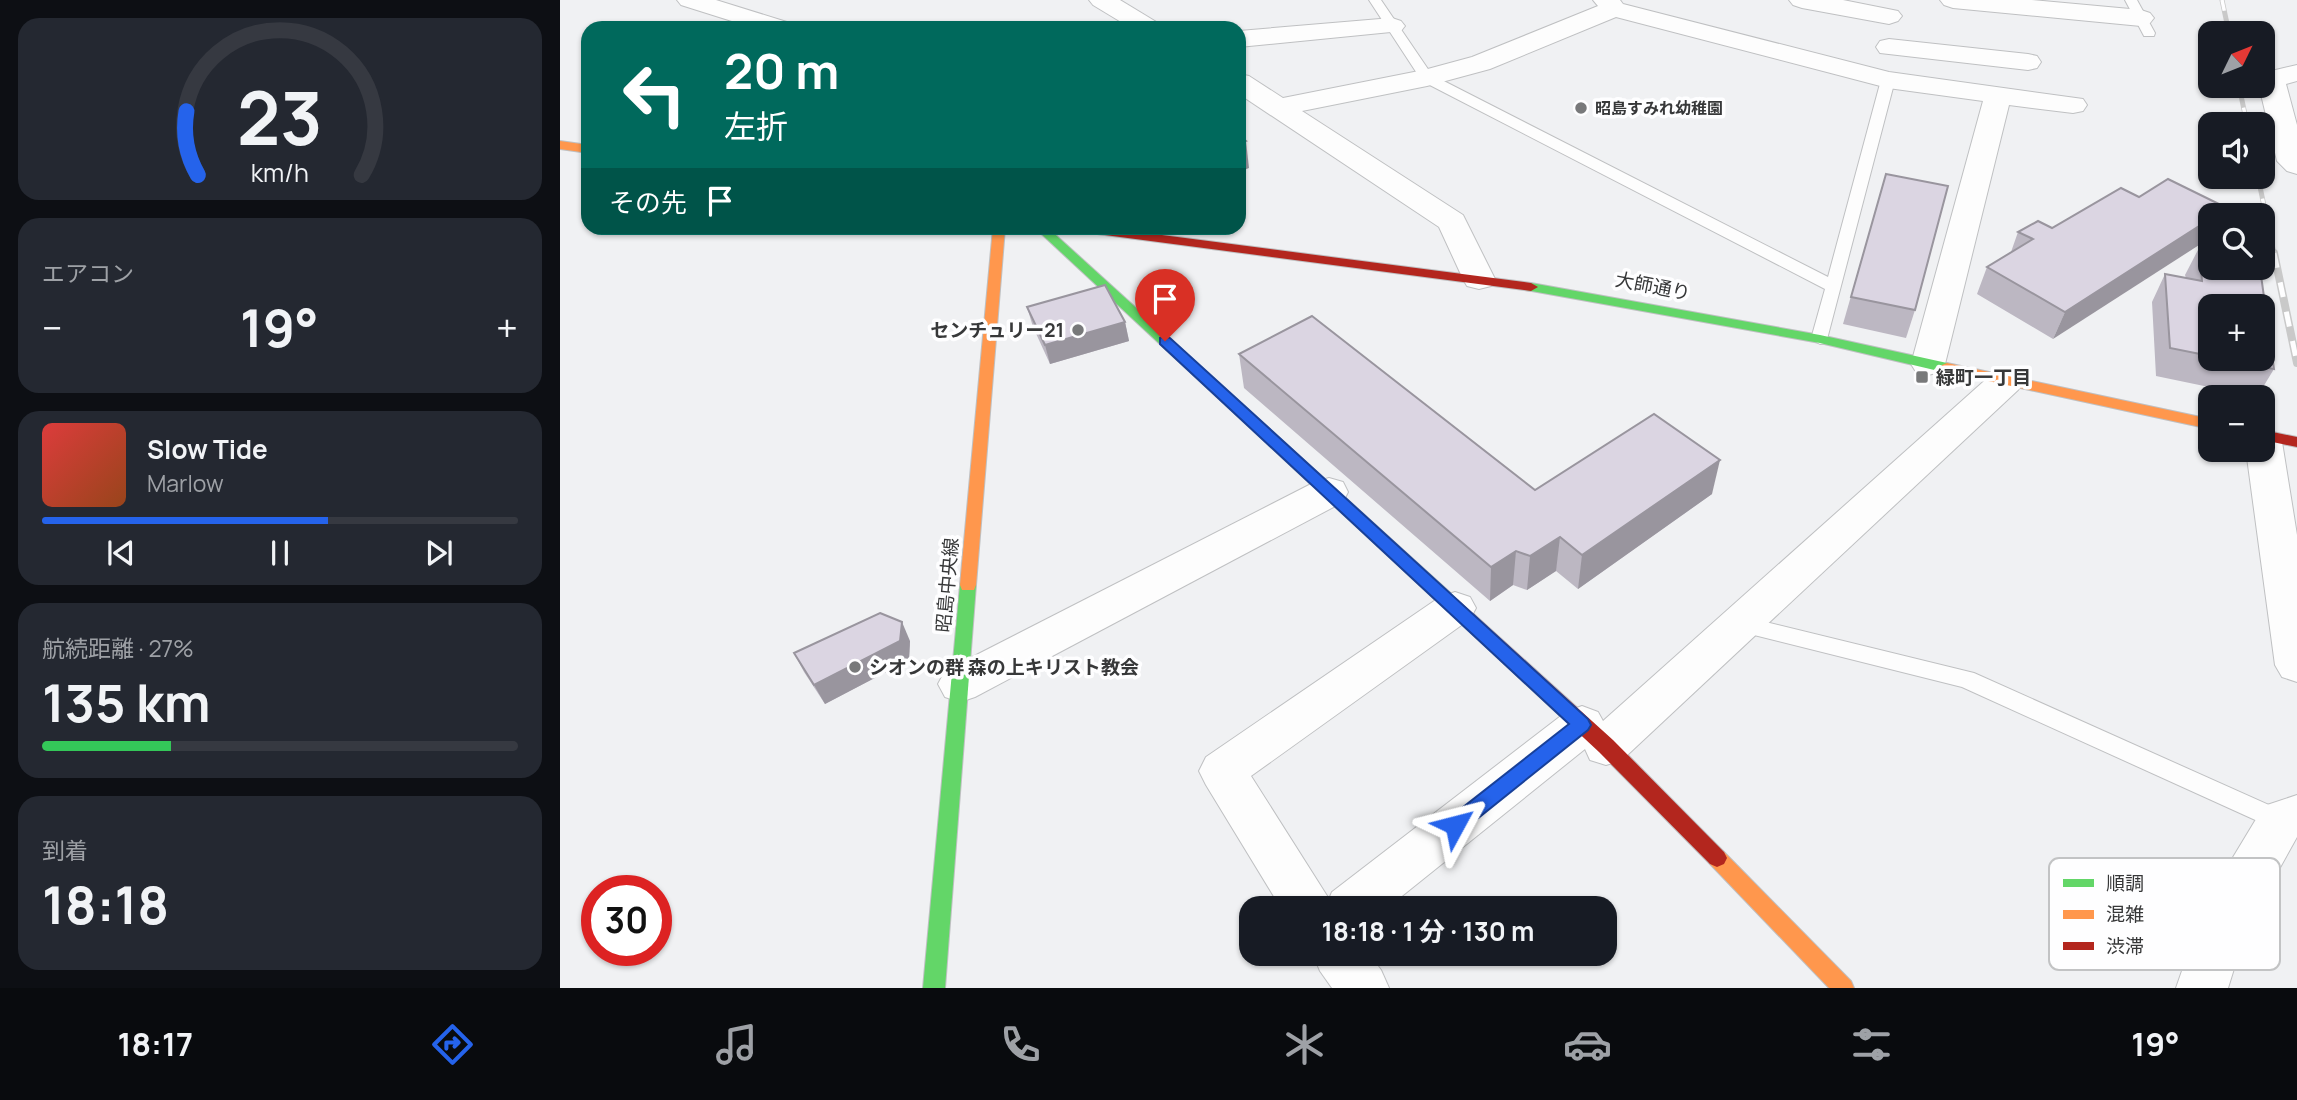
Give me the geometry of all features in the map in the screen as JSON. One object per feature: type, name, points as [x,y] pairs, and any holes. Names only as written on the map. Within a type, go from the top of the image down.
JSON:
[{"type":"street","points":[[690,0],[758,21]]},
{"type":"street","points":[[1102,0],[1137,21]]},
{"type":"street","points":[[1802,0],[1889,8],[1888,80]]},
{"type":"street","points":[[1953,0],[2071,6],[2140,17]]},
{"type":"street","points":[[1281,107],[1427,78],[1480,63],[1610,4],[1683,16],[1888,80],[2073,105]]},
{"type":"street","points":[[1246,37],[1392,26]]},
{"type":"street","points":[[1889,47],[2028,62]]},
{"type":"street","points":[[2297,73],[2271,79],[2292,161],[2297,165]]},
{"type":"street","points":[[1246,86],[1452,222],[1479,279]]},
{"type":"street","points":[[1928,364],[1998,95]]},
{"type":"street","points":[[560,145],[581,148]]},
{"type":"street","name":"昭島中央線","points":[[934,988],[998,235]]},
{"type":"street","points":[[1049,235],[1594,736],[1797,938],[1837,986]]},
{"type":"street","name":"大師通り","points":[[1137,235],[1563,291],[1820,339],[2005,382],[2198,422]]},
{"type":"street","points":[[1367,896],[1594,736],[1741,624],[2005,382]]},
{"type":"street","points":[[2275,437],[2297,442]]},
{"type":"street","points":[[2266,462],[2297,665]]},
{"type":"street","points":[[960,684],[1329,492]]},
{"type":"street","points":[[1300,896],[1222,771],[1455,608]]},
{"type":"street","points":[[2263,858],[2289,818]]},
{"type":"street","points":[[1347,966],[1363,988]]},
{"type":"street","points":[[2202,988],[2208,970]]},
{"type":"lane","points":[[1375,0],[1427,78],[1834,287]]},
{"type":"lane","points":[[1820,339],[1888,80]]},
{"type":"lane","points":[[1741,624],[1966,679],[2289,818]]},
{"type":"building","points":[[1886,174],[1948,186],[1915,310],[1851,297]]},
{"type":"building","points":[[2168,179],[2217,203],[2198,203],[2198,227],[2065,312],[1987,267],[2033,239],[2018,232],[2038,221],[2052,228],[2121,188],[2139,197]]},
{"type":"building","points":[[2165,274],[2202,281],[2262,280],[2264,294],[2198,294],[2198,354],[2170,348]]},
{"type":"building","points":[[1105,285],[1125,322],[1045,345],[1027,307]]},
{"type":"building","points":[[1312,316],[1535,490],[1654,414],[1720,460],[1582,555],[1560,537],[1530,556],[1516,551],[1491,567],[1239,354]]},
{"type":"building","points":[[880,613],[902,622],[900,641],[814,685],[794,653]]},
{"type":"railway","points":[[2222,0],[2226,21]]},
{"type":"railway","points":[[2242,98],[2244,112]]},
{"type":"railway","points":[[2260,189],[2263,203]]},
{"type":"railway","points":[[2275,258],[2297,363]]},
{"type":"traffic: fast","points":[[1049,235],[1449,602]]},
{"type":"traffic: fast","points":[[1531,287],[1820,339],[1947,368]]},
{"type":"traffic: fast","points":[[934,988],[968,585]]},
{"type":"traffic: slow","points":[[560,145],[581,148]]},
{"type":"traffic: slow","points":[[968,585],[998,235]]},
{"type":"traffic: slow","points":[[1947,368],[2198,421]]},
{"type":"traffic: slow","points":[[1717,858],[1843,988]]},
{"type":"traffic: jam","points":[[1135,235],[1531,287]]},
{"type":"traffic: jam","points":[[2275,437],[2297,442]]},
{"type":"traffic: jam","points":[[1449,602],[1606,746],[1717,858]]},
{"type":"place","name":"昭島すみれ幼稚園","points":[[1581,108]]},
{"type":"place","name":"センチュリー21","points":[[1078,330]]},
{"type":"place","name":"緑町一丁目","points":[[1922,377]]},
{"type":"place","name":"シオンの群 森の上キリスト教会","points":[[855,667]]},
{"type":"route","points":[[1165,341],[1582,725],[1455,825]]}]
